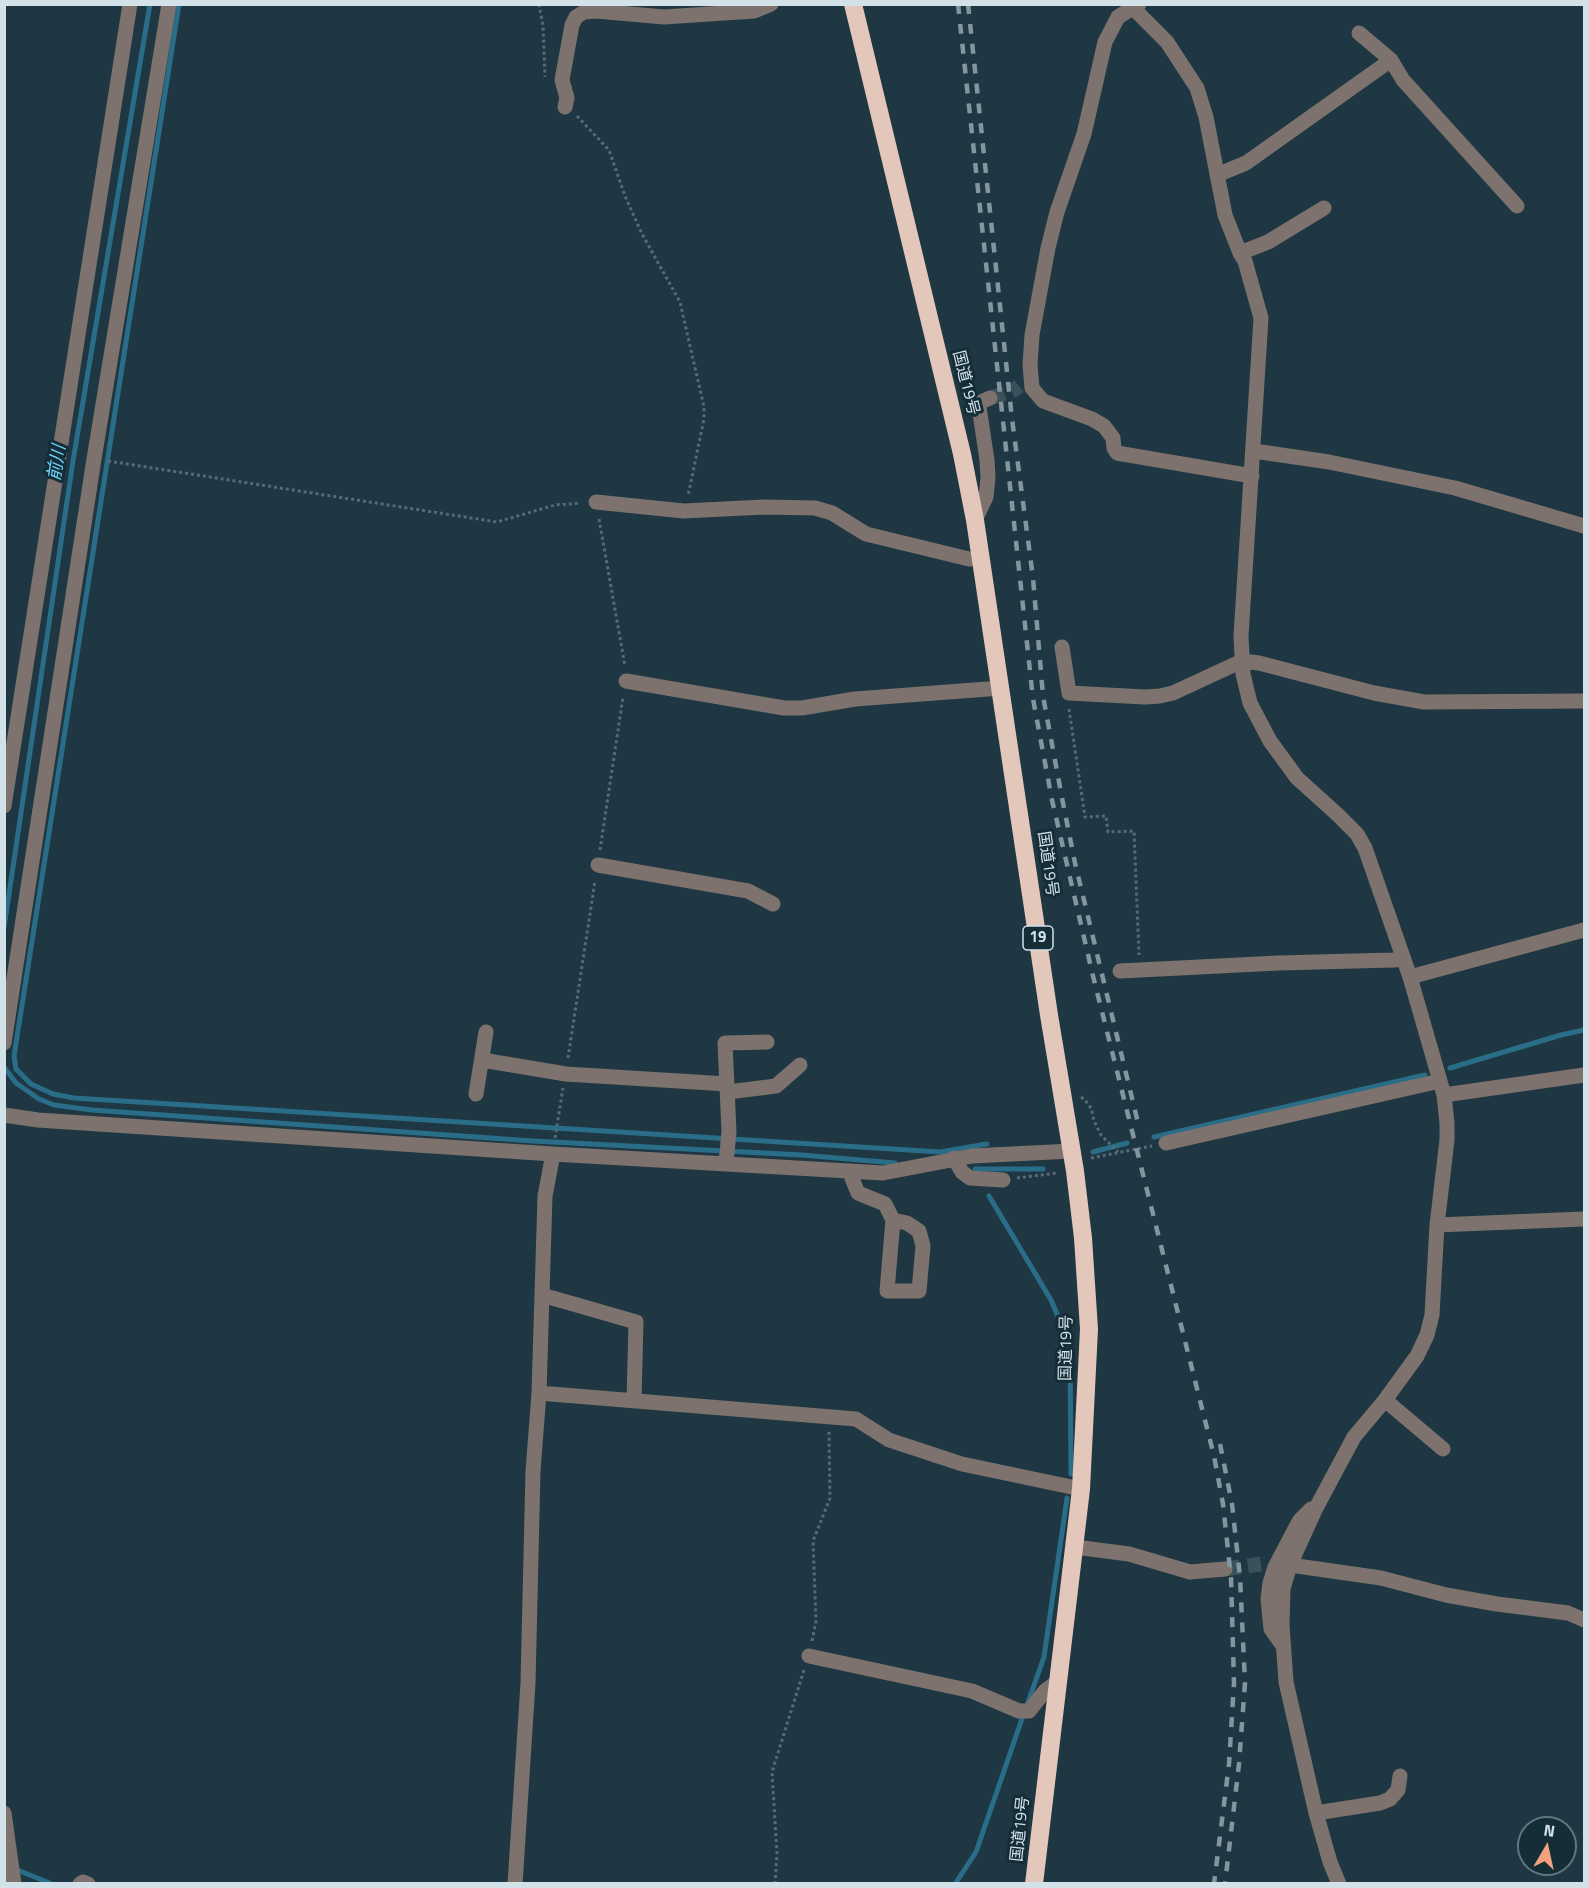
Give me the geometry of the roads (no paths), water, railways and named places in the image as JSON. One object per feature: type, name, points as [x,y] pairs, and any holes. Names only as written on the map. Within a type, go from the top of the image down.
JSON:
[{"type":"highway","name":"国道19号","points":[[853,4],[962,454],[975,520],[1049,1015],[1072,1150],[1083,1238],[1089,1329],[1081,1489],[1034,1884]]},
{"type":"street","points":[[4,806],[130,4]]},
{"type":"street","points":[[4,1043],[94,459],[169,4]]},
{"type":"street","points":[[565,107],[567,98],[562,80],[572,25],[576,17],[584,12],[664,16],[754,11],[771,4]]},
{"type":"street","points":[[1252,476],[1117,453],[1113,438],[1104,426],[1092,418],[1043,401],[1032,388],[1030,365],[1032,335],[1057,212],[1084,134],[1105,42],[1118,17],[1134,6],[1167,42],[1197,88],[1206,117],[1225,215],[1245,261],[1261,318],[1254,451],[1241,636],[1242,661],[1250,703],[1280,757],[1297,778],[1357,834],[1365,848],[1410,977],[1442,1088],[1447,1123],[1437,1225],[1432,1315],[1427,1335],[1417,1356],[1354,1437],[1316,1508],[1275,1565]]},
{"type":"street","points":[[1359,33],[1391,60],[1403,80],[1517,206]]},
{"type":"street","points":[[1217,175],[1246,163],[1391,60]]},
{"type":"street","points":[[1240,253],[1268,242],[1324,208]]},
{"type":"street","points":[[1019,386],[1024,343],[1032,335]]},
{"type":"street","points":[[975,520],[986,496],[988,478],[979,407],[981,402],[990,399]]},
{"type":"street","points":[[1254,451],[1329,462],[1455,488],[1584,526]]},
{"type":"street","points":[[597,502],[684,511],[764,507],[815,508],[832,513],[866,534],[969,559],[980,558]]},
{"type":"street","points":[[1062,647],[1069,693],[1160,696],[1173,693],[1242,661],[1259,663],[1374,693],[1424,702],[1584,701]]},
{"type":"street","points":[[626,681],[784,708],[802,708],[855,699],[1001,688]]},
{"type":"street","points":[[598,865],[748,891],[773,904]]},
{"type":"street","points":[[1410,977],[1584,930]]},
{"type":"street","points":[[1120,971],[1403,959]]},
{"type":"street","points":[[476,1094],[486,1032]]},
{"type":"street","points":[[726,1163],[729,1132],[725,1043],[766,1042]]},
{"type":"street","points":[[482,1060],[566,1074],[728,1088],[776,1086],[800,1065]]},
{"type":"street","points":[[1166,1143],[1182,1145],[1442,1088],[1584,1075]]},
{"type":"street","points":[[4,1115],[38,1120],[553,1155],[883,1173],[983,1154],[1072,1150]]},
{"type":"street","points":[[515,1884],[528,1683],[533,1471],[539,1393],[545,1196],[553,1155]]},
{"type":"street","points":[[954,1158],[962,1172],[970,1178],[1004,1180]]},
{"type":"street","points":[[849,1171],[858,1193],[885,1204],[892,1220],[887,1291],[919,1291],[923,1246],[919,1231],[908,1223],[892,1220]]},
{"type":"street","points":[[1437,1225],[1584,1219]]},
{"type":"street","points":[[542,1295],[636,1322],[634,1401]]},
{"type":"street","points":[[539,1393],[856,1419],[889,1440],[962,1464],[1081,1489]]},
{"type":"street","points":[[1385,1400],[1443,1449]]},
{"type":"street","points":[[1075,1547],[1129,1554],[1190,1572],[1225,1569]]},
{"type":"street","points":[[1275,1565],[1381,1578],[1466,1599],[1568,1613],[1584,1620]]},
{"type":"street","points":[[1275,1565],[1283,1589],[1283,1646],[1286,1682],[1316,1813],[1339,1884]]},
{"type":"street","points":[[809,1656],[972,1691],[1018,1712],[1029,1711],[1045,1691],[1057,1682]]},
{"type":"street","points":[[1316,1813],[1380,1803],[1390,1799],[1398,1790],[1400,1776]]},
{"type":"street","points":[[4,1813],[13,1879]]},
{"type":"street","points":[[80,1884],[82,1882],[88,1884]]},
{"type":"waterway","name":"前川","points":[[4,928],[73,461],[150,4]]},
{"type":"waterway","points":[[179,4],[14,1056],[16,1069],[31,1084],[53,1094],[74,1098],[940,1152],[987,1144]]},
{"type":"waterway","points":[[1450,1068],[1584,1030]]},
{"type":"waterway","points":[[4,1067],[16,1083],[39,1099],[54,1105],[92,1110],[533,1141],[802,1155],[895,1163]]},
{"type":"waterway","points":[[1154,1137],[1425,1075]]},
{"type":"waterway","points":[[1093,1152],[1127,1143]]},
{"type":"waterway","points":[[975,1169],[1043,1169]]},
{"type":"waterway","points":[[989,1196],[1051,1300],[1070,1345],[1071,1474]]},
{"type":"waterway","points":[[1027,1705],[1044,1657],[1067,1498]]},
{"type":"waterway","points":[[955,1884],[976,1852],[1024,1713]]},
{"type":"waterway","points":[[15,1869],[52,1884]]},
{"type":"tunnel","points":[[990,398],[1019,386]]},
{"type":"tunnel","points":[[1225,1569],[1261,1564]]},
{"type":"railway","points":[[958,4],[1033,699],[1052,800],[1092,972],[1214,1456],[1223,1504],[1231,1578],[1234,1683],[1229,1764],[1214,1884]]},
{"type":"railway","points":[[968,4],[1012,419],[1033,578],[1043,696],[1075,863],[1139,1127]]},
{"type":"railway","points":[[1220,1444],[1232,1504],[1240,1577],[1245,1683],[1239,1764],[1225,1884]]}]
